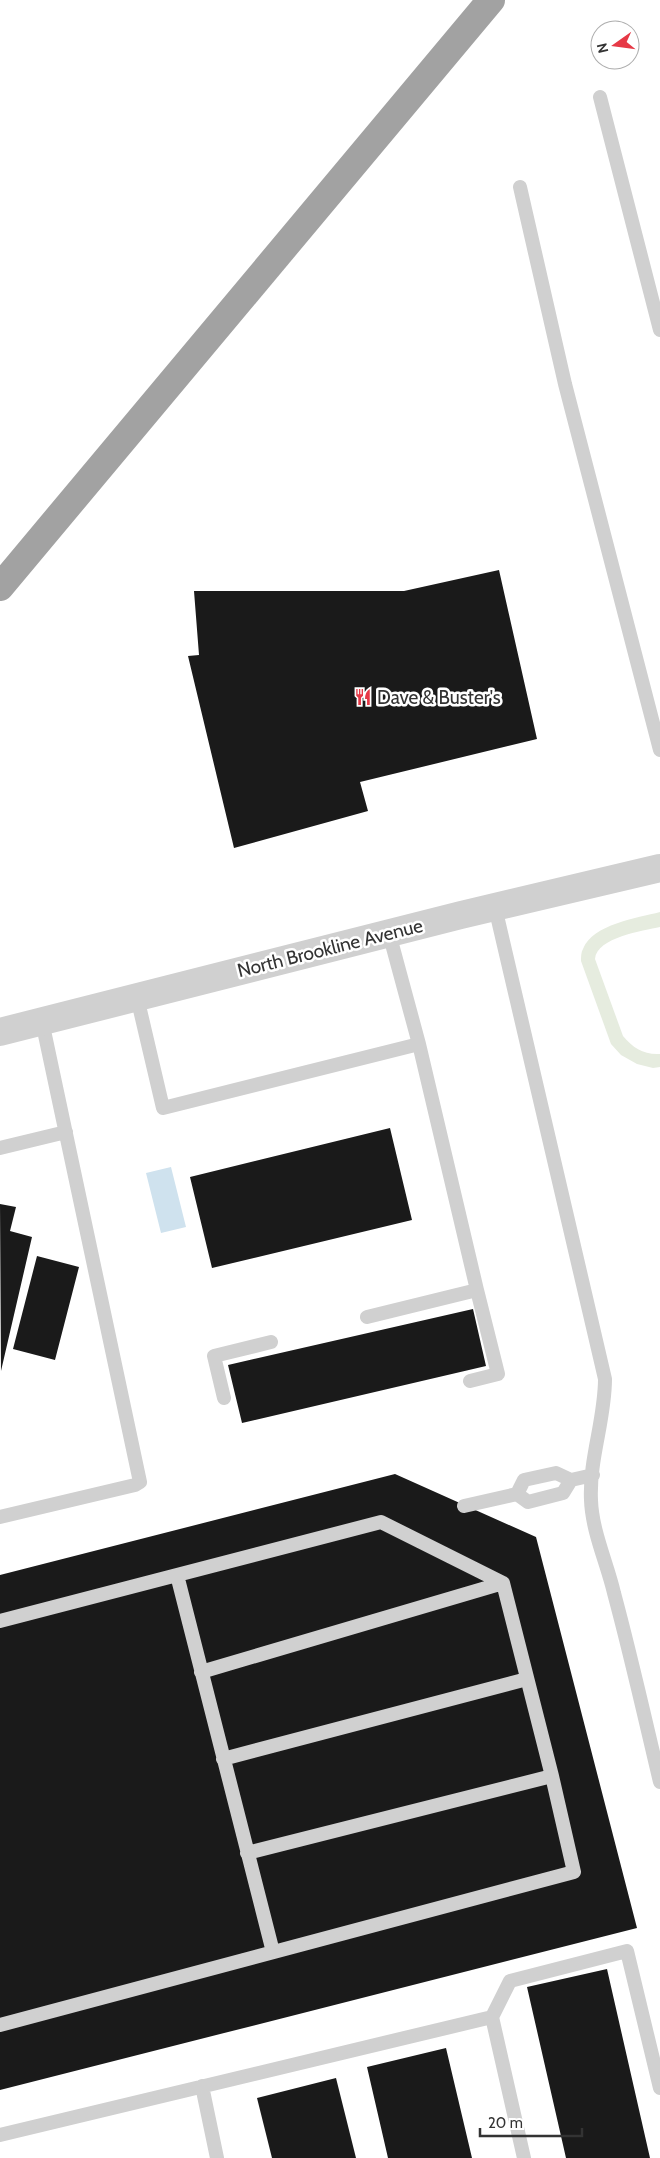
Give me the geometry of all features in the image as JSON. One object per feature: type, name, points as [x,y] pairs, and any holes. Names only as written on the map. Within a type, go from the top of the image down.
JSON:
[{"type":"highway","points":[[0,587],[491,0]]},
{"type":"street","name":"North Brookline Avenue","points":[[0,1032],[389,933],[660,868]]},
{"type":"lane","points":[[600,97],[653,276],[660,330]]},
{"type":"lane","points":[[520,187],[565,384],[660,750]]},
{"type":"lane","points":[[495,907],[606,1379],[605,1402],[592,1474],[591,1501],[660,1782]]},
{"type":"lane","points":[[389,933],[419,1044],[498,1374],[470,1381]]},
{"type":"lane","points":[[137,997],[163,1108],[419,1044]]},
{"type":"lane","points":[[0,1517],[135,1485],[140,1482],[42,1021]]},
{"type":"lane","points":[[0,1148],[66,1132]]},
{"type":"lane","points":[[367,1317],[477,1290]]},
{"type":"lane","points":[[224,1398],[214,1356],[271,1342]]},
{"type":"lane","points":[[517,1494],[524,1480],[556,1473],[571,1480],[592,1474]]},
{"type":"lane","points":[[464,1506],[517,1494],[528,1502],[563,1493],[571,1480]]},
{"type":"lane","points":[[0,1620],[381,1522],[503,1583],[552,1776],[574,1872],[0,2025]]},
{"type":"lane","points":[[177,1575],[273,1952]]},
{"type":"lane","points":[[201,1672],[503,1583]]},
{"type":"lane","points":[[223,1759],[527,1679]]},
{"type":"lane","points":[[247,1853],[552,1776]]},
{"type":"lane","points":[[524,2158],[492,2018],[510,1982],[627,1951],[660,2088]]},
{"type":"lane","points":[[0,2135],[492,2018]]},
{"type":"lane","points":[[202,2086],[217,2158]]},
{"type":"shaded area","points":[[660,912],[660,927],[632,933],[612,940],[598,951],[595,959],[623,1036],[639,1050],[660,1054],[660,1067],[653,1068],[637,1064],[621,1055],[611,1044],[581,958],[582,950],[588,940],[606,928],[617,923]]},
{"type":"water","points":[[171,1167],[186,1227],[161,1233],[146,1173]]},
{"type":"building","name":"Dave & Buster's","points":[[499,570],[537,739],[360,782],[368,811],[234,848],[188,656],[199,655],[194,591],[404,591]]},
{"type":"building","points":[[390,1128],[412,1220],[212,1268],[190,1177]]},
{"type":"building","points":[[0,1204],[16,1207],[10,1231],[32,1237],[1,1371]]},
{"type":"building","points":[[37,1256],[79,1267],[55,1360],[13,1349]]},
{"type":"building","points":[[473,1309],[486,1366],[242,1423],[228,1365]]},
{"type":"building","points":[[395,1474],[536,1537],[637,1928],[0,2090],[0,1575]]},
{"type":"building","points":[[607,1969],[650,2158],[566,2158],[527,1987]]},
{"type":"building","points":[[446,2048],[472,2158],[388,2158],[367,2067]]},
{"type":"building","points":[[336,2078],[356,2158],[272,2158],[257,2098]]},
{"type":"place","name":"Dave & Buster's","points":[[363,697]]}]
